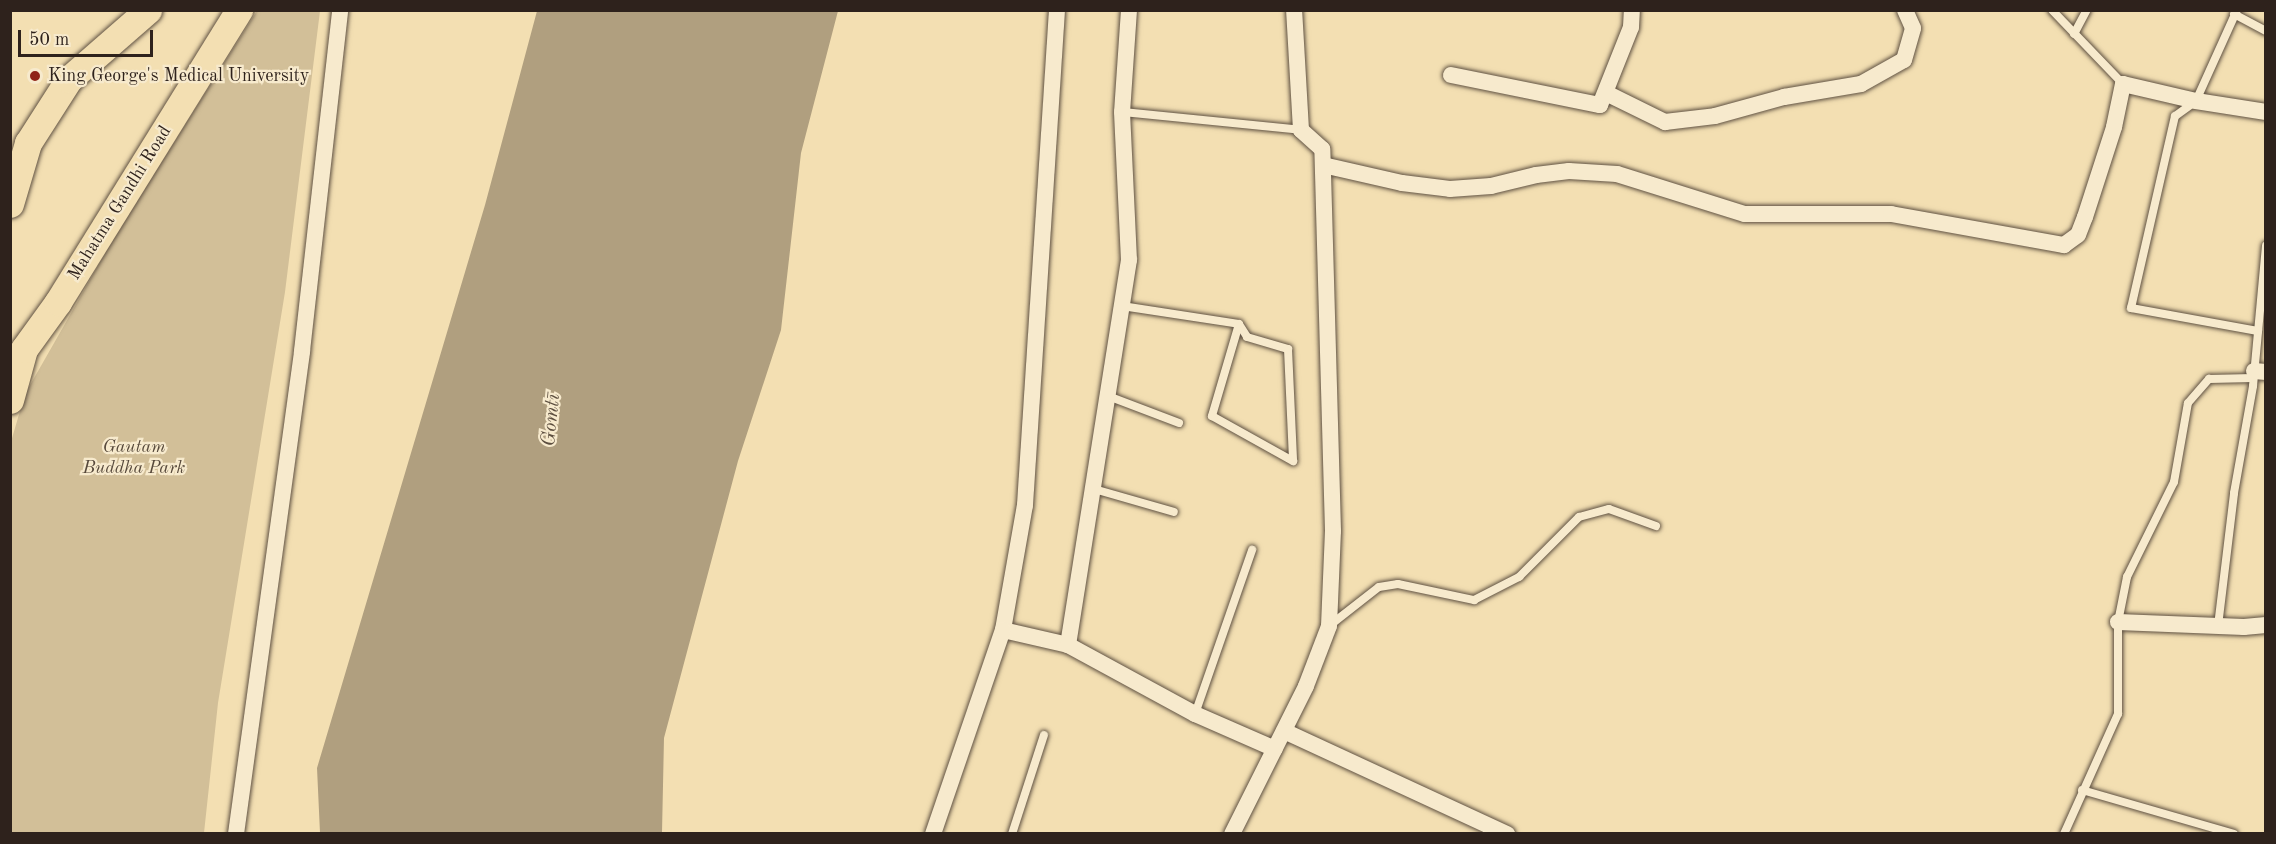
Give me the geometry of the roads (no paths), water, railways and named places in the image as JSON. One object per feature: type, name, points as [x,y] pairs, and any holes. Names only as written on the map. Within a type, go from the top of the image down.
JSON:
[{"type":"main road","points":[[10,204],[28,143],[69,79],[148,10]]},
{"type":"main road","name":"Mahatma Gandhi Road","points":[[10,400],[17,347],[64,292],[239,10]]},
{"type":"street","points":[[236,834],[302,351],[340,10]]},
{"type":"street","points":[[933,834],[1004,630],[1025,505],[1057,10]]},
{"type":"street","points":[[1068,645],[1129,260],[1122,112],[1129,10]]},
{"type":"street","points":[[1232,834],[1306,686],[1329,626],[1333,531],[1323,165],[1322,149],[1301,130],[1294,10]]},
{"type":"street","points":[[1451,75],[1600,105],[1631,27],[1632,10]]},
{"type":"street","points":[[1606,93],[1665,122],[1714,116],[1785,97],[1861,84],[1904,60],[1913,28],[1905,10]]},
{"type":"street","points":[[1323,165],[1402,183],[1450,189],[1491,186],[1536,175],[1569,171],[1617,174],[1744,214],[1891,214],[2064,245],[2078,235],[2085,217],[2114,127],[2123,84],[2196,101],[2265,112]]},
{"type":"street","points":[[2118,622],[2218,626],[2265,625]]},
{"type":"street","points":[[1004,630],[1068,645],[1196,714],[1275,749]]},
{"type":"street","points":[[1284,731],[1507,834]]},
{"type":"lane","points":[[2052,10],[2123,84]]},
{"type":"lane","points":[[2074,34],[2087,10]]},
{"type":"lane","points":[[2258,331],[2131,308],[2175,116],[2196,101],[2235,13],[2265,31]]},
{"type":"lane","points":[[1122,112],[1301,130]]},
{"type":"lane","points":[[2218,626],[2234,493],[2258,373],[2258,331],[2265,246]]},
{"type":"lane","points":[[1122,306],[1239,324]]},
{"type":"lane","points":[[1239,324],[1247,338],[1288,349],[1293,460],[1212,416],[1239,324]]},
{"type":"lane","points":[[2064,834],[2118,714],[2118,622],[2127,577],[2174,482],[2188,403],[2209,378],[2258,373]]},
{"type":"lane","points":[[1108,396],[1179,423]]},
{"type":"lane","points":[[1094,489],[1174,512]]},
{"type":"lane","points":[[1329,626],[1379,587],[1398,584],[1474,600],[1519,577],[1579,517],[1609,509],[1656,526]]},
{"type":"lane","points":[[1196,714],[1252,550]]},
{"type":"lane","points":[[1012,834],[1044,735]]},
{"type":"lane","points":[[2082,790],[2234,834]]},
{"type":"water","name":"Gomtī","points":[[537,11],[838,11],[801,153],[781,330],[738,461],[664,738],[662,833],[320,833],[317,768],[485,205]]},
{"type":"place","name":"King George's Medical University","points":[[35,76]]},
{"type":"park label","name":"Gautam Buddha Park","points":[[134,458]]}]
